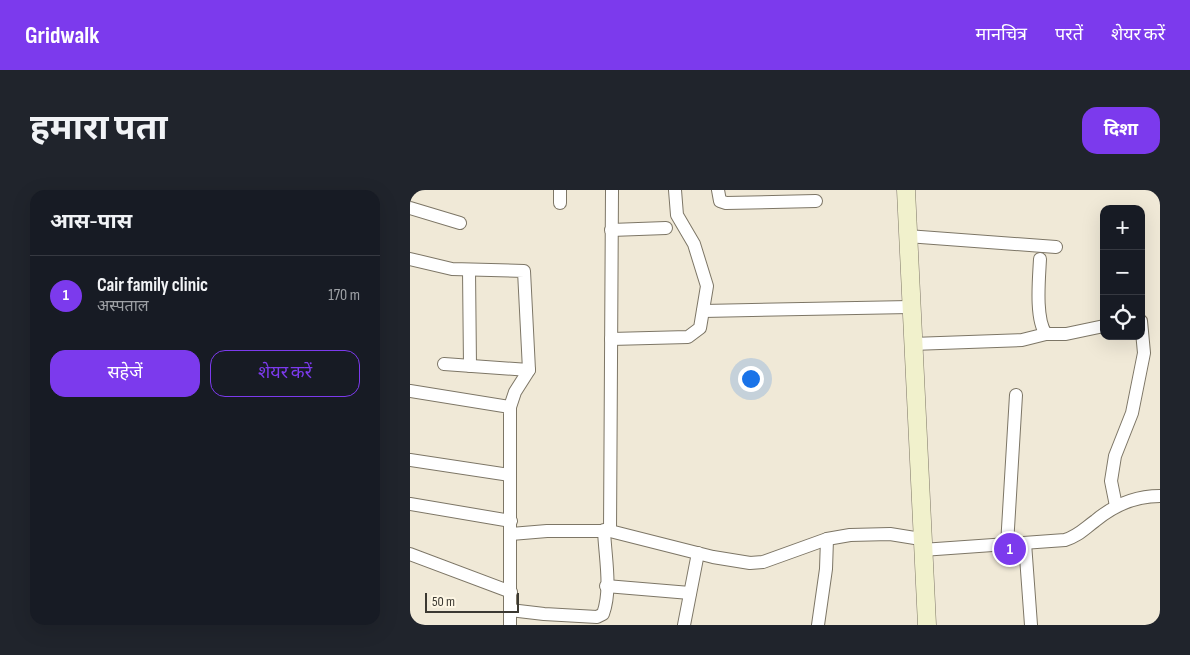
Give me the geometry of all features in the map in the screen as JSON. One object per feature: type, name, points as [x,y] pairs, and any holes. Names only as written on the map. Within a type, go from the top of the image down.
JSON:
[{"type":"street","points":[[560,190],[560,203]]},
{"type":"street","points":[[510,610],[544,614],[597,616],[603,614],[606,607],[612,190]]},
{"type":"street","points":[[611,339],[688,337],[700,328],[707,286],[694,244],[677,215],[675,190]]},
{"type":"street","points":[[718,190],[720,201],[726,203],[816,201]]},
{"type":"street","points":[[906,190],[906,236],[927,625]]},
{"type":"street","points":[[410,208],[460,223]]},
{"type":"street","points":[[611,230],[666,228]]},
{"type":"street","points":[[906,236],[1056,246]]},
{"type":"street","points":[[410,259],[452,269],[524,271],[528,370],[515,392],[510,407],[510,625]]},
{"type":"street","points":[[1040,259],[1039,302],[1042,329],[1046,334]]},
{"type":"street","points":[[469,270],[470,366]]},
{"type":"street","points":[[703,311],[910,307]]},
{"type":"street","points":[[912,344],[1022,340],[1046,334],[1066,334],[1100,327]]},
{"type":"street","points":[[1116,506],[1111,481],[1115,456],[1132,413],[1144,353],[1143,340]]},
{"type":"street","points":[[444,364],[528,370]]},
{"type":"street","points":[[410,391],[510,407]]},
{"type":"street","points":[[1007,545],[1016,395]]},
{"type":"street","points":[[410,460],[510,475]]},
{"type":"street","points":[[410,504],[511,528],[607,531],[698,553],[750,563],[768,560],[827,539],[867,533],[922,545],[1007,545],[1065,540],[1077,536],[1116,506],[1147,496],[1160,496]]},
{"type":"street","points":[[818,625],[826,569],[827,539]]},
{"type":"street","points":[[1025,543],[1031,625]]},
{"type":"street","points":[[684,625],[698,553]]},
{"type":"street","points":[[410,554],[510,592]]},
{"type":"street","points":[[606,586],[690,593]]},
{"type":"place","name":"Cair family clinic","points":[[1010,549]]}]
